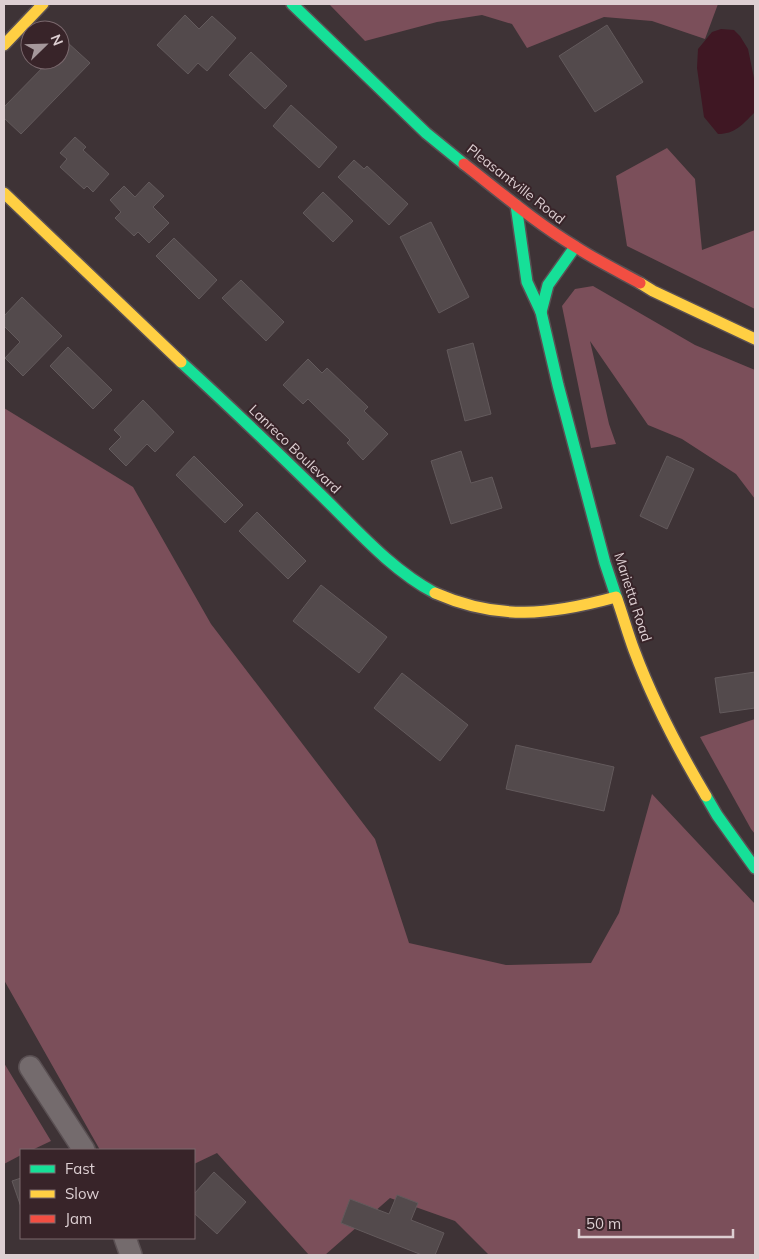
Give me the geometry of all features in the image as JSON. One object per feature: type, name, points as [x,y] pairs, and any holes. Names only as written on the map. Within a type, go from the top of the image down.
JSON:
[{"type":"street","points":[[4,45],[43,4]]},
{"type":"street","name":"Pleasantville Road","points":[[292,4],[426,133],[516,205],[574,247],[653,291],[755,339]]},
{"type":"street","name":"Lanreco Boulevard","points":[[4,193],[375,548],[400,571],[423,588],[448,600],[502,612],[525,613],[572,608],[616,597]]},
{"type":"street","name":"Marietta Road","points":[[516,205],[527,282],[541,312],[558,385],[605,562],[634,650],[658,707],[686,762],[717,815],[755,868]]},
{"type":"street","name":"Marietta Road","points":[[541,312],[548,285],[574,247]]},
{"type":"street","points":[[30,1067],[83,1149]]},
{"type":"street","points":[[125,1239],[131,1255]]},
{"type":"shaded area","points":[[329,4],[718,4],[705,39],[652,21],[604,17],[527,48],[512,24],[482,15],[437,22],[365,41]]},
{"type":"shaded area","points":[[721,29],[734,30],[740,36],[748,49],[755,83],[754,113],[734,131],[718,134],[704,117],[697,68],[698,49],[712,32]]},
{"type":"shaded area","points":[[667,148],[695,179],[702,250],[755,230],[755,309],[627,246],[616,176]]},
{"type":"shaded area","points":[[593,286],[695,345],[755,370],[755,499],[736,474],[682,439],[648,425],[590,341],[609,424],[616,444],[591,448],[562,306],[575,289]]},
{"type":"shaded area","points":[[4,408],[133,487],[211,624],[375,839],[409,943],[506,965],[591,963],[619,913],[652,794],[755,904],[755,1255],[489,1255],[455,1221],[390,1198],[325,1255],[309,1255],[217,1153],[195,1164],[195,1149],[99,1149],[4,980]]},
{"type":"shaded area","points":[[755,719],[755,834],[700,737]]},
{"type":"shaded area","points":[[4,1063],[51,1141],[34,1149],[20,1149],[20,1156],[4,1164]]},
{"type":"building","points":[[185,15],[199,29],[212,16],[236,38],[207,71],[198,63],[188,74],[157,45]]},
{"type":"building","points":[[607,25],[643,82],[595,112],[559,56]]},
{"type":"building","points":[[70,45],[90,63],[21,134],[4,118],[4,107],[40,70],[70,70]]},
{"type":"building","points":[[251,52],[287,86],[265,109],[229,75]]},
{"type":"building","points":[[291,105],[337,147],[319,168],[273,126]]},
{"type":"building","points":[[75,137],[86,147],[83,150],[109,174],[93,192],[87,186],[84,189],[60,167],[67,159],[60,153]]},
{"type":"building","points":[[354,160],[364,169],[367,166],[408,204],[389,225],[338,177]]},
{"type":"building","points":[[149,182],[164,196],[153,207],[169,223],[149,243],[138,232],[134,236],[115,218],[121,212],[110,200],[124,186],[135,197]]},
{"type":"building","points":[[323,192],[353,221],[333,242],[303,213]]},
{"type":"building","points":[[431,222],[469,297],[439,313],[400,237]]},
{"type":"building","points":[[174,238],[217,280],[199,299],[156,256]]},
{"type":"building","points":[[241,280],[284,322],[266,341],[222,298]]},
{"type":"building","points":[[22,297],[62,336],[23,376],[5,358],[20,342],[4,326],[4,316]]},
{"type":"building","points":[[473,343],[491,414],[465,421],[447,350]]},
{"type":"building","points":[[68,347],[112,390],[93,409],[50,366]]},
{"type":"building","points":[[308,359],[322,373],[327,368],[368,407],[364,411],[388,434],[363,460],[347,443],[350,440],[308,399],[303,404],[283,385]]},
{"type":"building","points":[[143,400],[174,432],[155,452],[147,444],[126,466],[109,449],[121,437],[114,430]]},
{"type":"building","points":[[461,451],[471,483],[492,477],[502,508],[451,524],[431,461]]},
{"type":"building","points":[[194,456],[243,505],[225,523],[176,475]]},
{"type":"building","points":[[667,456],[694,469],[667,529],[640,516]]},
{"type":"building","points":[[257,512],[306,561],[288,579],[239,531]]},
{"type":"building","points":[[321,585],[387,637],[359,673],[293,621]]},
{"type":"building","points":[[755,672],[755,708],[720,713],[715,678]]},
{"type":"building","points":[[402,673],[468,725],[440,761],[374,708]]},
{"type":"building","points":[[516,745],[614,767],[604,811],[506,789]]},
{"type":"building","points":[[214,1172],[246,1202],[217,1234],[195,1214],[195,1193]]},
{"type":"building","points":[[20,1178],[20,1204],[12,1181]]},
{"type":"building","points":[[397,1195],[418,1203],[411,1220],[444,1233],[435,1255],[422,1255],[341,1223],[350,1199],[389,1214]]},
{"type":"traffic: fast","points":[[292,4],[426,133],[464,164]]},
{"type":"traffic: fast","points":[[516,205],[527,282],[541,312],[558,385],[605,563],[617,599]]},
{"type":"traffic: fast","points":[[541,312],[548,285],[575,247]]},
{"type":"traffic: fast","points":[[181,362],[374,548],[403,573],[435,593]]},
{"type":"traffic: fast","points":[[706,796],[717,815],[755,868]]},
{"type":"traffic: slow","points":[[4,45],[43,4]]},
{"type":"traffic: slow","points":[[4,193],[181,362]]},
{"type":"traffic: slow","points":[[640,283],[653,291],[755,339]]},
{"type":"traffic: slow","points":[[435,593],[481,608],[525,612],[569,608],[616,597]]},
{"type":"traffic: slow","points":[[617,599],[649,688],[676,743],[706,796]]},
{"type":"traffic: jam","points":[[464,164],[561,238],[640,283]]}]
